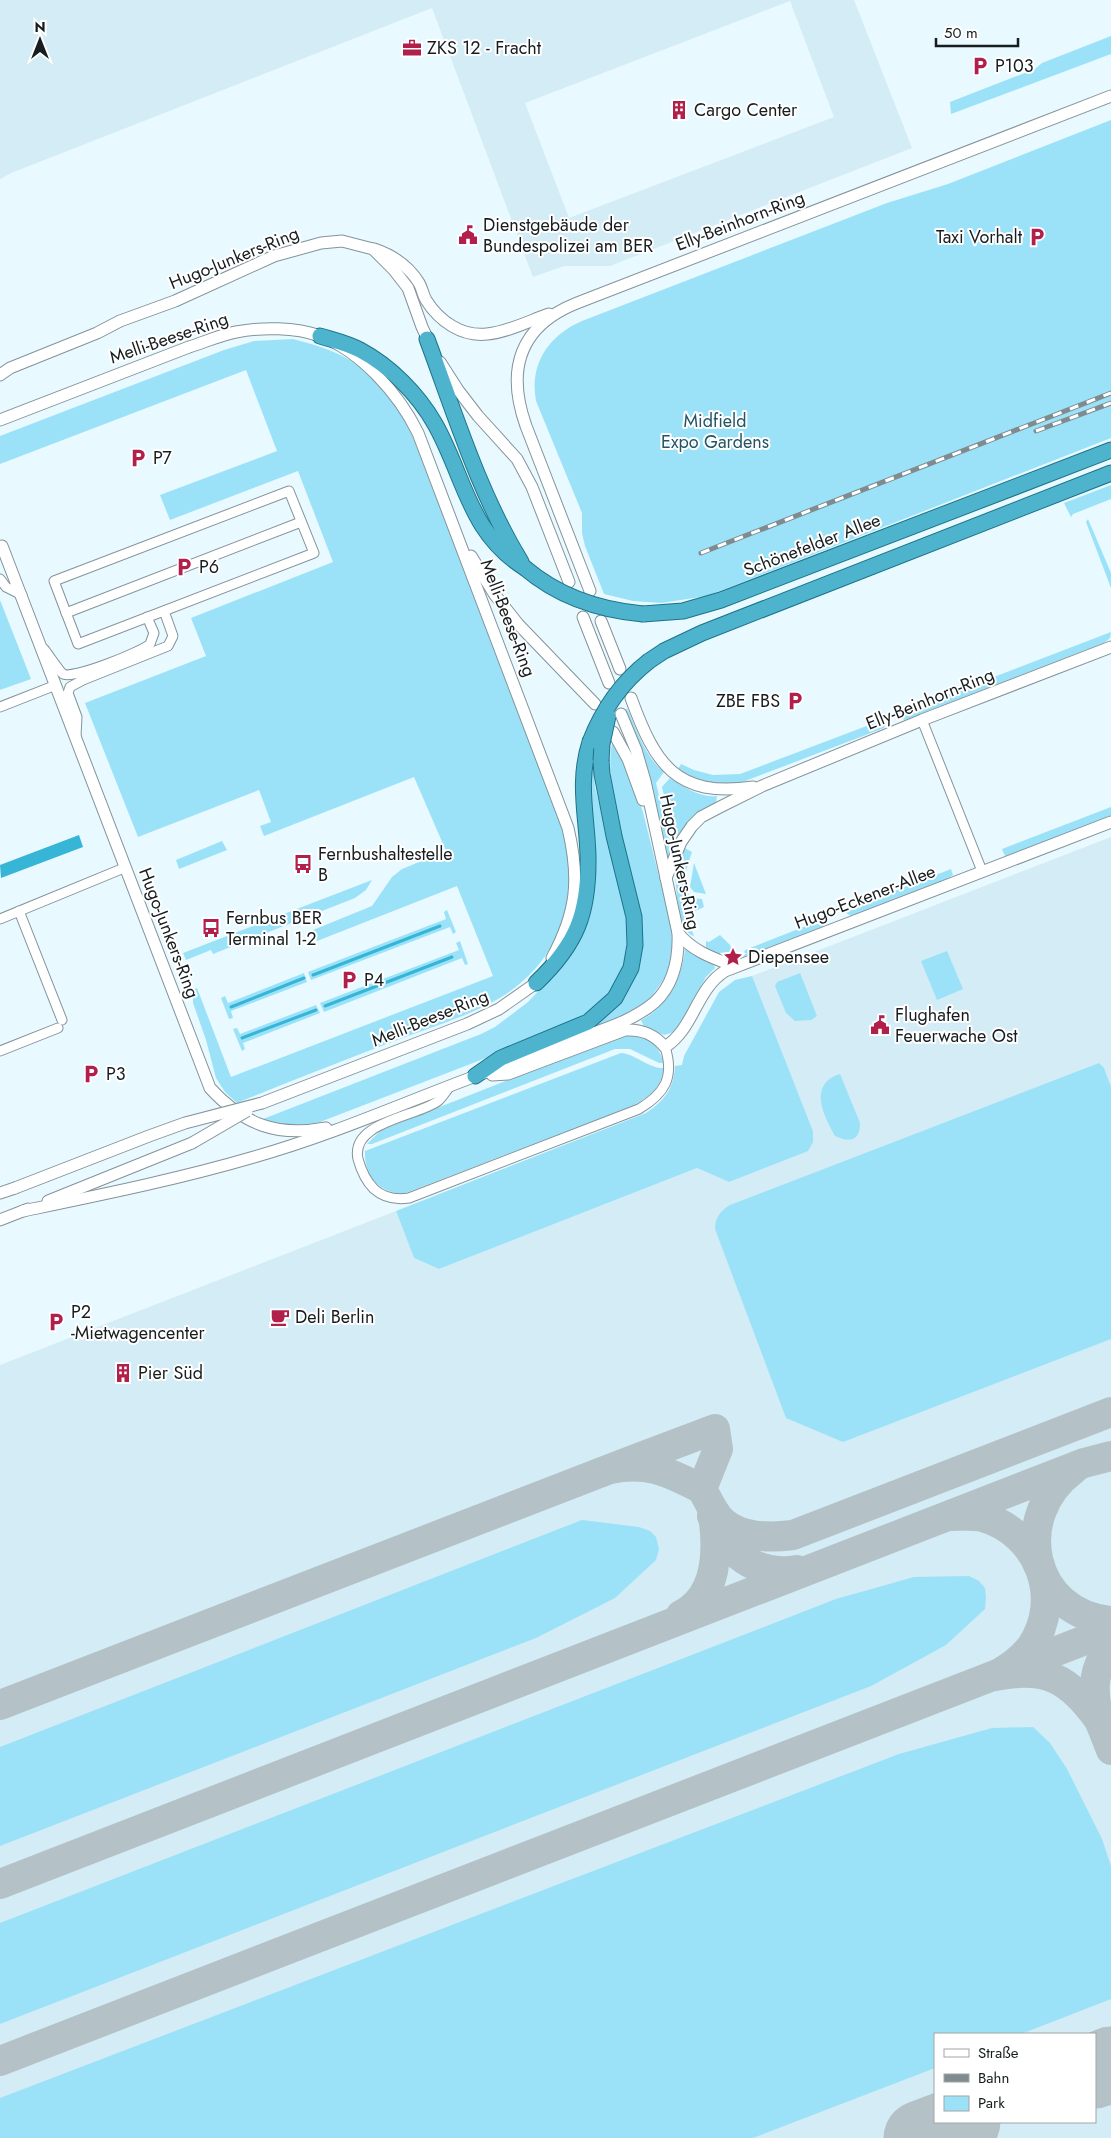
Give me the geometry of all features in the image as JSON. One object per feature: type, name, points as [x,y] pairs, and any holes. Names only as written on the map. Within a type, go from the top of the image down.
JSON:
[{"type":"highway","name":"Schönefelder Allee","points":[[320,336],[360,349],[380,363],[407,387],[422,404],[435,424],[474,512],[499,549],[549,586],[584,603],[623,612],[644,614],[683,611],[720,600],[1111,450]]},
{"type":"highway","points":[[427,339],[487,497],[503,532],[525,568]]},
{"type":"highway","points":[[536,983],[555,965],[569,946],[585,903],[588,856],[582,783],[590,742],[600,719],[613,700],[628,680],[649,661],[683,641],[1111,473]]},
{"type":"highway","points":[[475,1076],[501,1058],[588,1022],[615,998],[631,968],[635,945],[634,917],[614,836],[602,774],[605,728],[613,700]]},
{"type":"street","name":"Elly-Beinhorn-Ring","points":[[590,591],[526,426],[516,389],[516,377],[522,352],[537,329],[558,310],[1111,96]]},
{"type":"street","name":"Hugo-Junkers-Ring","points":[[4,371],[175,301],[274,256],[321,242],[342,241],[390,254],[406,267],[419,283],[426,300],[438,316],[453,328],[470,334],[486,334],[501,331],[558,310]]},
{"type":"street","points":[[373,249],[394,270],[408,288],[427,339],[458,390],[478,416],[517,459],[532,488],[569,582]]},
{"type":"street","name":"Melli-Beese-Ring","points":[[0,420],[189,347],[228,334],[269,330],[320,336],[364,364],[384,382],[399,400],[418,433],[568,828],[574,855],[574,899],[569,923],[551,960],[536,983],[499,1009],[467,1024],[262,1103],[149,1136],[0,1193]]},
{"type":"street","points":[[289,491],[301,522],[314,553],[78,644],[54,581],[289,491]]},
{"type":"street","points":[[66,613],[301,522]]},
{"type":"street","points":[[452,523],[495,595],[518,624],[595,704]]},
{"type":"street","name":"Hugo-Junkers-Ring","points":[[2,546],[210,1088],[231,1108],[262,1126],[279,1131],[305,1131],[325,1128],[431,1086],[450,1086]]},
{"type":"street","points":[[0,558],[2,546]]},
{"type":"street","points":[[0,579],[6,587],[22,595]]},
{"type":"street","points":[[76,739],[77,717],[68,693],[70,688],[83,680],[168,646],[173,636],[164,611]]},
{"type":"street","points":[[40,645],[58,666],[61,673],[65,675],[80,674],[150,644],[154,633],[147,617]]},
{"type":"street","points":[[583,617],[609,682]]},
{"type":"street","points":[[601,621],[620,669]]},
{"type":"street","name":"Elly-Beinhorn-Ring","points":[[666,878],[681,842],[701,817],[762,786],[922,720],[1111,647]]},
{"type":"street","points":[[0,708],[56,686]]},
{"type":"street","name":"Elly-Beinhorn-Ring","points":[[631,698],[645,736],[655,753],[678,776],[705,788],[720,790],[762,786]]},
{"type":"street","name":"Hugo-Junkers-Ring","points":[[23,1211],[109,1193],[254,1157],[364,1121],[475,1076],[609,1027],[641,1013],[656,1001],[672,977],[677,962],[678,933],[645,781],[636,750],[620,714]]},
{"type":"street","points":[[922,720],[982,871]]},
{"type":"street","points":[[613,732],[628,759],[660,856]]},
{"type":"street","name":"Hugo-Eckener-Allee","points":[[665,1047],[681,1035],[710,982],[734,966],[1111,822]]},
{"type":"street","points":[[0,919],[124,868]]},
{"type":"street","points":[[0,1050],[60,1024],[19,911]]},
{"type":"street","points":[[678,933],[684,941],[702,953],[734,966]]},
{"type":"street","points":[[475,1076],[508,1074],[625,1030],[643,1031],[653,1036],[665,1047]]},
{"type":"street","name":"Hugo-Junkers-Ring","points":[[450,1086],[438,1101],[375,1128],[362,1138],[357,1151],[360,1165],[363,1174],[376,1190],[392,1199],[409,1198],[638,1109],[657,1096],[667,1081],[669,1065],[665,1047]]},
{"type":"street","name":"Melli-Beese-Ring","points":[[0,1220],[192,1143],[262,1103]]},
{"type":"shaded area","points":[[0,0],[854,0],[912,148],[610,266],[564,266],[533,277],[432,8],[11,173],[0,179]],"holes":[[[790,1],[834,117],[569,218],[525,103]]]},
{"type":"shaded area","points":[[79,835],[83,847],[1,878],[0,865]]},
{"type":"shaded area","points":[[1111,837],[1111,2138],[0,2138],[0,1365],[396,1211],[414,1258],[439,1269],[697,1168],[729,1182],[813,1131],[752,976]]},
{"type":"green space","points":[[1111,36],[1111,54],[951,114],[950,102],[1035,69],[1042,63]]},
{"type":"green space","name":"Midfield Expo Gardens","points":[[1111,120],[1111,438],[707,596],[661,603],[633,601],[604,594],[585,546],[582,533],[582,513],[536,401],[536,375],[539,363],[544,352],[560,334],[582,321],[887,203],[948,184]]},
{"type":"green space","points":[[293,339],[329,350],[357,364],[380,384],[404,414],[563,830],[568,857],[569,884],[566,909],[558,932],[547,954],[531,973],[511,990],[487,1005],[464,1015],[237,1103],[225,1092],[216,1078],[206,1040],[193,1003],[193,989],[197,988],[231,1077],[493,976],[457,886],[317,941],[313,930],[372,906],[392,877],[402,869],[446,851],[414,777],[264,836],[260,826],[271,822],[259,790],[138,837],[85,703],[206,656],[191,618],[333,562],[298,471],[170,520],[160,495],[277,451],[246,370],[0,464],[0,436],[224,350],[254,341]]},
{"type":"green space","points":[[1111,485],[1111,499],[1073,514],[1071,517],[1064,503]]},
{"type":"green space","points":[[1088,519],[1111,573],[1111,588],[1086,522]]},
{"type":"green space","points":[[0,600],[31,679],[0,690]]},
{"type":"green space","points":[[1111,632],[1110,638],[1104,643],[905,720],[895,715]]},
{"type":"green space","points":[[627,708],[647,751],[657,766],[664,772],[656,783],[669,839],[674,843],[668,857],[625,711]]},
{"type":"green space","points":[[885,719],[886,724],[884,728],[740,783],[708,782],[692,777],[678,769],[681,764],[713,775],[740,774]]},
{"type":"green space","points":[[615,742],[643,812],[670,921],[673,948],[666,976],[649,1000],[628,1013],[596,1026],[622,999],[635,975],[612,794],[614,793],[610,756],[612,744]]},
{"type":"green space","points":[[593,753],[595,787],[629,931],[629,948],[625,964],[610,994],[597,1008],[564,1028],[320,1122],[291,1125],[263,1119],[495,1027],[528,1002],[561,967],[575,946]]},
{"type":"green space","points":[[670,778],[698,794],[717,796],[716,802],[693,817],[678,836],[673,833],[662,787]]},
{"type":"green space","points":[[1111,807],[1111,816],[1011,855],[1005,856],[1002,849]]},
{"type":"green space","points":[[222,841],[227,850],[179,869],[176,860]]},
{"type":"green space","points":[[683,847],[692,852],[686,871],[686,892],[693,898],[702,899],[704,907],[686,915],[694,936],[684,926],[678,906],[676,866]]},
{"type":"green space","points":[[694,863],[706,894],[694,892],[690,887]]},
{"type":"green space","points":[[951,869],[953,875],[945,880],[851,916],[843,911]]},
{"type":"green space","points":[[372,880],[366,890],[355,898],[213,954],[211,950],[186,960],[183,953]]},
{"type":"green space","points":[[447,910],[456,932],[453,934],[450,927],[311,980],[308,972],[446,919],[444,912]]},
{"type":"green space","points":[[829,917],[827,925],[743,957],[745,950]]},
{"type":"green space","points":[[720,935],[730,945],[735,959],[729,959],[706,948],[706,941],[709,942]]},
{"type":"green space","points":[[460,941],[468,964],[465,965],[462,958],[324,1012],[320,1003],[459,950],[456,943]]},
{"type":"green space","points":[[685,949],[713,963],[715,968],[706,977],[678,1028],[674,1032],[664,1035],[644,1027],[641,1020],[659,1007],[672,990],[681,970]]},
{"type":"green space","points":[[947,951],[963,989],[937,1000],[921,961]]},
{"type":"green space","points":[[304,973],[307,982],[231,1011],[233,1018],[229,1019],[221,998],[225,996],[228,1003]]},
{"type":"green space","points":[[800,973],[817,1016],[811,1020],[795,1021],[786,1013],[775,986],[777,982]]},
{"type":"green space","points":[[752,976],[813,1131],[813,1142],[808,1151],[729,1182],[697,1168],[439,1269],[414,1258],[396,1211],[646,1113],[667,1094],[673,1081],[675,1066],[682,1065],[684,1056],[719,992],[735,980]]},
{"type":"green space","points":[[316,1005],[320,1013],[243,1043],[245,1049],[242,1051],[233,1029],[237,1028],[240,1034]]},
{"type":"green space","points":[[626,1036],[645,1039],[650,1042],[658,1050],[664,1063],[659,1063],[630,1049],[615,1049],[372,1144],[367,1144],[380,1131],[394,1125],[617,1037]]},
{"type":"green space","points":[[621,1053],[658,1068],[664,1068],[661,1081],[654,1091],[633,1106],[403,1194],[386,1190],[374,1181],[370,1175],[365,1160],[365,1151]]},
{"type":"green space","points":[[1099,1063],[1104,1068],[1111,1087],[1111,1339],[843,1442],[786,1418],[715,1229],[717,1218],[721,1212],[730,1205]]},
{"type":"green space","points":[[840,1074],[860,1123],[858,1134],[850,1140],[835,1136],[826,1119],[821,1101],[821,1092],[824,1085],[830,1079]]},
{"type":"green space","points":[[582,1520],[639,1527],[650,1531],[656,1537],[659,1549],[656,1560],[615,1598],[536,1638],[0,1846],[0,1747]]},
{"type":"green space","points":[[969,1576],[979,1581],[985,1588],[985,1609],[946,1645],[871,1686],[0,2024],[0,1923],[836,1599],[914,1577]]},
{"type":"green space","points":[[1033,1727],[1050,1743],[1067,1769],[1102,1839],[1111,1866],[1111,1999],[1024,2033],[934,2033],[934,2068],[753,2138],[0,2138],[0,2098],[899,1754],[992,1728]]},
{"type":"waterway","points":[[313,975],[440,926]]},
{"type":"waterway","points":[[325,1006],[452,957]]},
{"type":"waterway","points":[[231,1007],[304,978]]},
{"type":"waterway","points":[[242,1038],[316,1010]]},
{"type":"taxiway","points":[[702,1489],[718,1517],[728,1526],[755,1535],[793,1535],[1111,1412]]},
{"type":"taxiway","points":[[0,1705],[633,1460],[715,1429],[718,1449],[702,1489],[668,1473],[647,1467],[636,1466],[610,1469]]},
{"type":"taxiway","points":[[0,1884],[1084,1463],[1111,1456]]},
{"type":"taxiway","points":[[1073,1470],[1053,1490],[1041,1512],[1036,1537],[1038,1560],[1047,1583],[1062,1601],[1084,1614],[1111,1621]]},
{"type":"taxiway","points":[[712,1516],[725,1541],[744,1560],[768,1570],[797,1570]]},
{"type":"taxiway","points":[[952,1516],[983,1517],[1002,1525],[1019,1537],[1031,1553],[1040,1570],[1045,1589],[1045,1609],[1041,1628],[1027,1652],[995,1676],[1029,1673],[1055,1678],[1077,1694],[1099,1720],[1095,1699],[1095,1680],[1100,1663],[1111,1644]]},
{"type":"taxiway","points":[[681,1615],[693,1608],[708,1587],[715,1562],[714,1522]]},
{"type":"taxiway","points":[[0,2061],[1111,1630]]},
{"type":"taxiway","points":[[1092,1702],[1111,1750]]},
{"type":"runway","points":[[1096,2071],[1111,2064]]},
{"type":"runway","points":[[921,2138],[960,2123]]},
{"type":"railway","points":[[701,553],[1111,393]]},
{"type":"railway","points":[[1036,431],[1111,403]]},
{"type":"place","name":"ZKS 12 - Fracht","points":[[412,48]]},
{"type":"place","name":"P103","points":[[980,66]]},
{"type":"place","name":"Cargo Center","points":[[679,110]]},
{"type":"place","name":"Dienstgebäude der Bundespolizei am BER","points":[[468,235]]},
{"type":"place","name":"Taxi Vorhalt","points":[[1037,237]]},
{"type":"place","name":"P7","points":[[138,458]]},
{"type":"place","name":"P6","points":[[184,567]]},
{"type":"place","name":"ZBE FBS","points":[[795,701]]},
{"type":"place","name":"Fernbushaltestelle B","points":[[303,864]]},
{"type":"place","name":"Fernbus BER Terminal 1-2","points":[[211,928]]},
{"type":"place","name":"Diepensee","points":[[733,957]]},
{"type":"place","name":"P4","points":[[349,980]]},
{"type":"place","name":"Flughafen Feuerwache Ost","points":[[880,1025]]},
{"type":"place","name":"P3","points":[[91,1074]]},
{"type":"place","name":"Deli Berlin","points":[[280,1317]]},
{"type":"place","name":"P2 -Mietwagencenter","points":[[56,1322]]},
{"type":"place","name":"Pier Süd","points":[[123,1373]]}]
